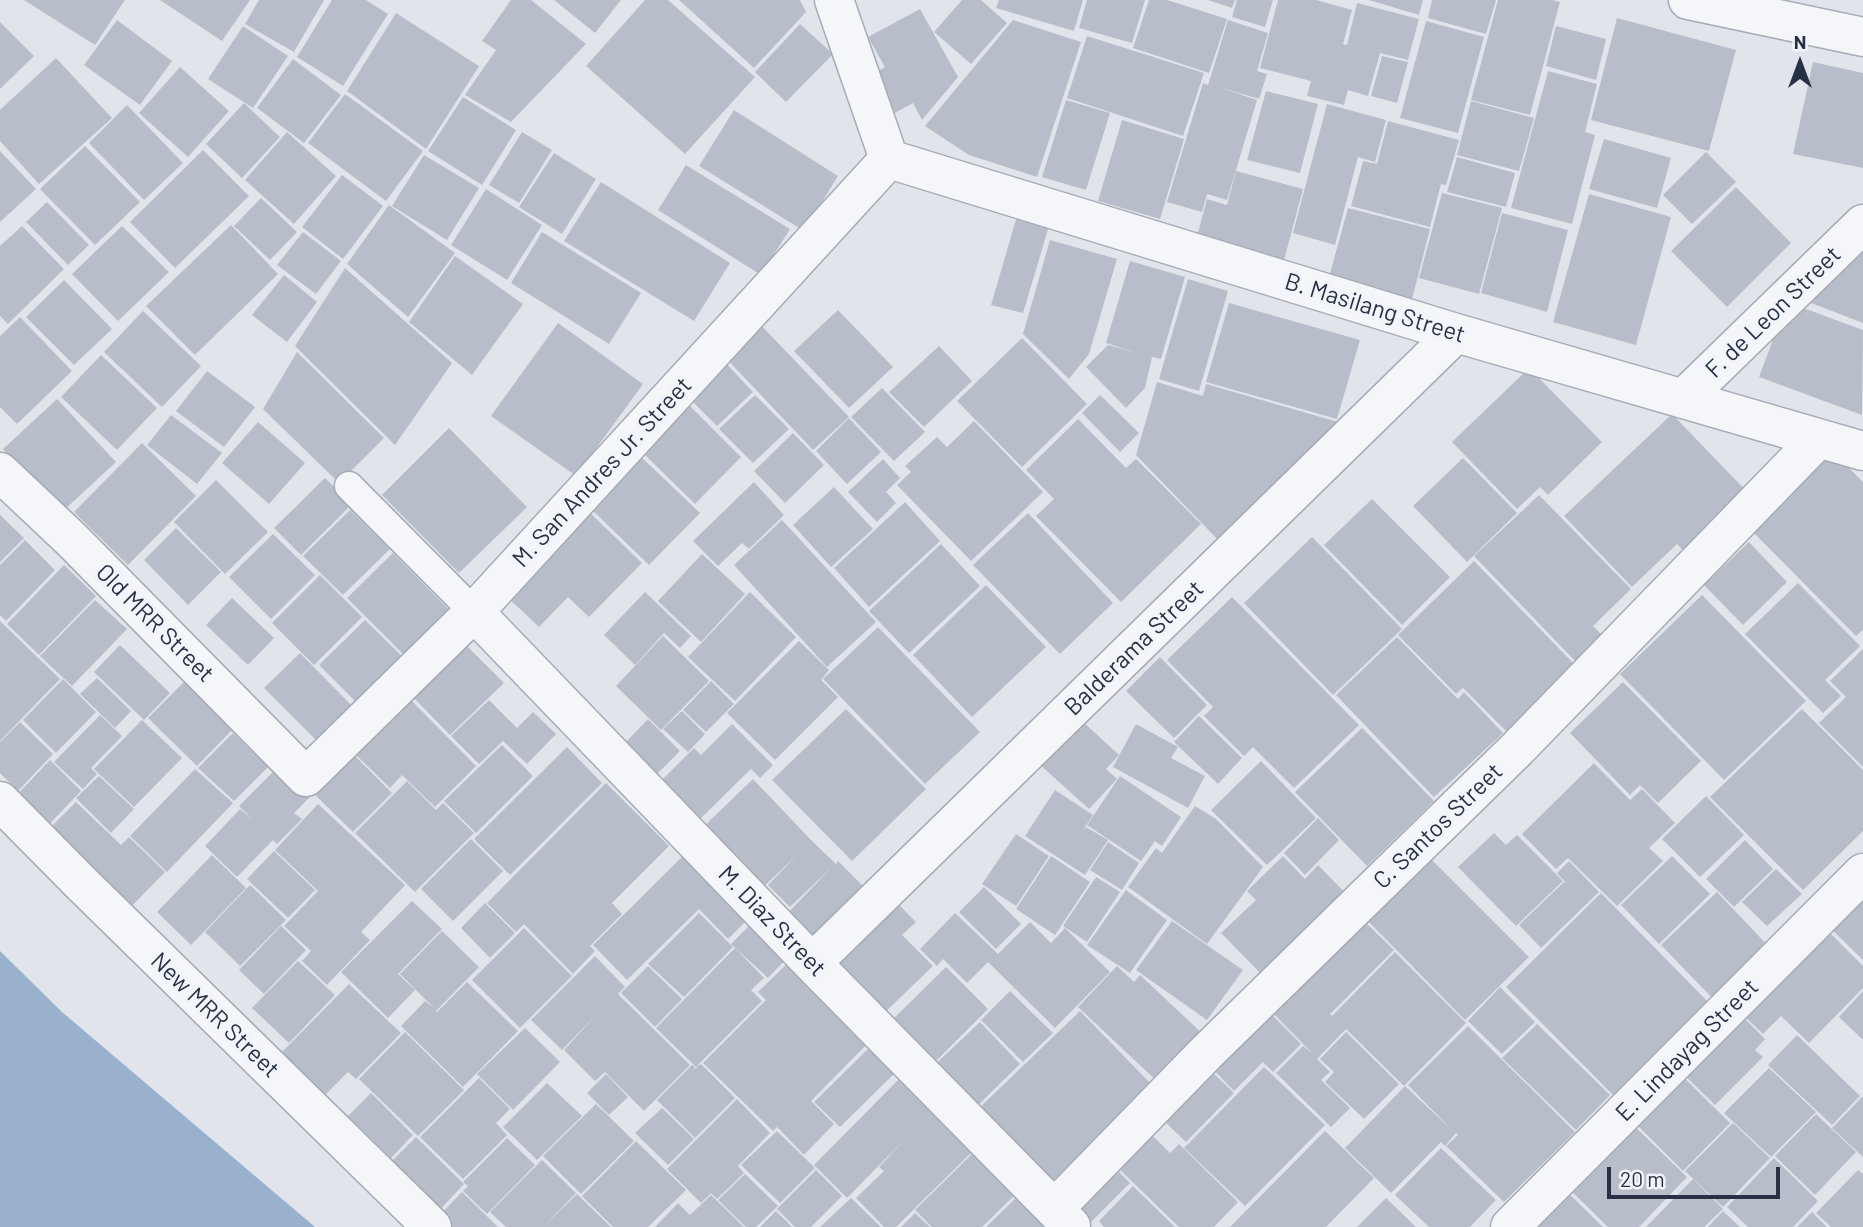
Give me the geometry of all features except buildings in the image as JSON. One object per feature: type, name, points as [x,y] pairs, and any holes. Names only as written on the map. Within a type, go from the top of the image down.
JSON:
[{"type":"street","points":[[834,0],[889,159]]},
{"type":"street","points":[[1688,0],[1863,37]]},
{"type":"street","name":"B. Masilang Street","points":[[889,159],[1456,332],[1863,451]]},
{"type":"street","name":"M. San Andres Jr. Street","points":[[306,777],[474,612],[889,159]]},
{"type":"street","name":"F. de Leon Street","points":[[1684,399],[1863,224]]},
{"type":"street","name":"Balderama Street","points":[[812,963],[1456,332]]},
{"type":"street","name":"C. Santos Street","points":[[1063,1218],[1206,1053],[1518,748],[1818,439]]},
{"type":"street","name":"Old MRR Street","points":[[0,472],[72,540],[306,777]]},
{"type":"street","name":"M. Diaz Street","points":[[474,612],[812,963],[1063,1218]]},
{"type":"street","name":"New MRR Street","points":[[0,802],[432,1227]]},
{"type":"street","name":"E. Lindayag Street","points":[[1510,1227],[1863,873]]},
{"type":"lane","points":[[349,486],[474,612]]},
{"type":"water","points":[[0,951],[62,1012],[315,1227],[0,1227]]}]
